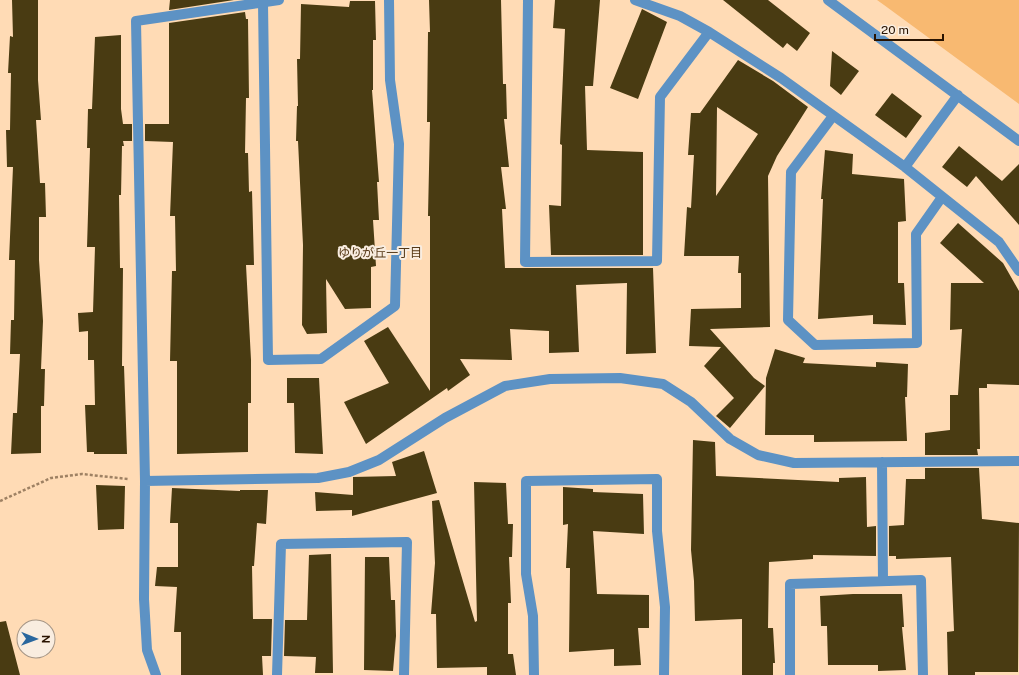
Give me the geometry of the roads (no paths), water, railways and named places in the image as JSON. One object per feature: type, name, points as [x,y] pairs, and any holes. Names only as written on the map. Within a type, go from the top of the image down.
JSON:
[{"type":"street","points":[[156,675],[146,650],[144,599],[145,481],[136,21],[279,0]]},
{"type":"street","points":[[263,2],[268,360],[321,359],[395,306],[399,144],[390,80],[389,0]]},
{"type":"street","points":[[528,0],[524,262],[657,261],[660,97],[709,32]]},
{"type":"street","points":[[635,0],[680,16],[709,32],[781,78],[905,167],[999,242],[1019,271]]},
{"type":"street","points":[[828,0],[1019,141]]},
{"type":"street","points":[[905,167],[958,95]]},
{"type":"street","points":[[833,116],[791,172],[788,320],[815,345],[917,343],[916,234],[942,197]]},
{"type":"street","points":[[145,481],[318,478],[349,472],[379,460],[445,418],[505,386],[550,379],[620,378],[663,384],[691,402],[730,439],[758,455],[794,463],[1019,461]]},
{"type":"street","points":[[882,462],[883,581]]},
{"type":"street","points":[[534,675],[533,616],[526,574],[526,481],[657,479],[657,531],[665,607],[664,675]]},
{"type":"street","points":[[277,675],[281,544],[407,542],[404,675]]},
{"type":"street","points":[[790,675],[790,584],[921,580],[923,675]]},
{"type":"district","name":"ゆりが丘一丁目","points":[[380,253]]}]
